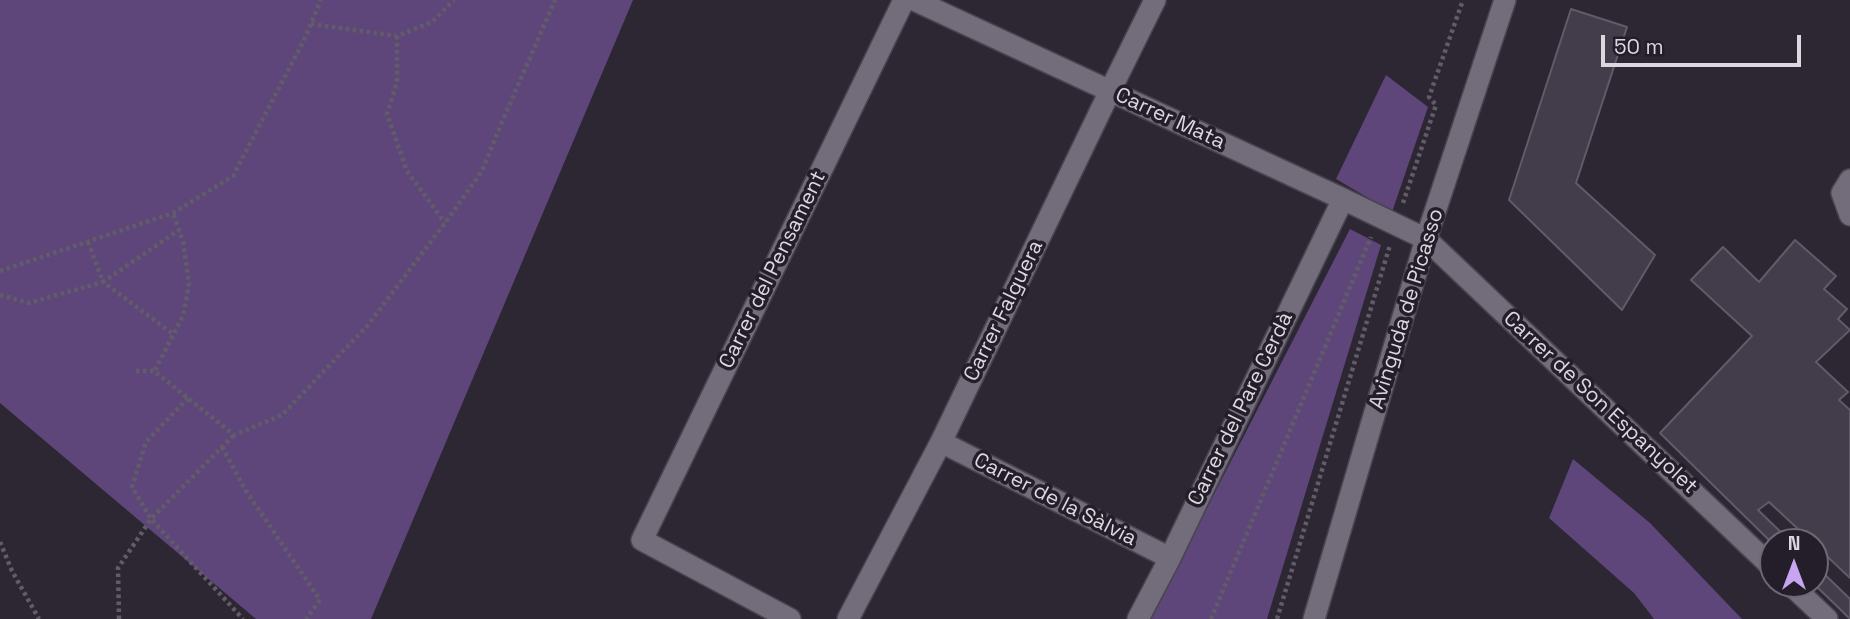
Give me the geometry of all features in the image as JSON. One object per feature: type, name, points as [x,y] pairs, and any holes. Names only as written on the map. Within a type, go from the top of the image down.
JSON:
[{"type":"street","name":"Carrer del Pensament","points":[[790,619],[642,541],[904,0]]},
{"type":"street","name":"Carrer Mata","points":[[914,0],[1426,239]]},
{"type":"street","name":"Carrer Falguera","points":[[848,619],[941,442],[1155,0]]},
{"type":"street","name":"Avinguda de Picasso","points":[[1314,619],[1426,239],[1505,0]]},
{"type":"street","points":[[1850,180],[1842,193],[1850,215]]},
{"type":"street","name":"Carrer del Pare Cerdà","points":[[1138,619],[1343,199]]},
{"type":"street","name":"Carrer de Son Espanyolet","points":[[1426,239],[1759,555]]},
{"type":"street","name":"Carrer de la Sàlvia","points":[[941,442],[1170,558]]},
{"type":"street","points":[[1805,598],[1827,619]]},
{"type":"path","points":[[0,271],[173,213],[233,176],[321,0]]},
{"type":"path","points":[[311,24],[397,36],[432,22],[454,0]]},
{"type":"path","points":[[119,619],[118,568],[151,519],[234,435],[282,415],[368,325],[482,171],[555,0]]},
{"type":"path","points":[[1211,619],[1388,220],[1436,105],[1429,97],[1463,0]]},
{"type":"path","points":[[397,36],[397,82],[387,114],[407,170],[445,223]]},
{"type":"path","points":[[154,371],[183,316],[189,284],[183,242],[173,213]]},
{"type":"path","points":[[1277,619],[1388,220]]},
{"type":"path","points":[[0,295],[29,303],[103,282],[179,230]]},
{"type":"path","points":[[88,242],[103,282],[173,334]]},
{"type":"path","points":[[136,371],[154,371],[234,435]]},
{"type":"path","points":[[188,398],[146,442],[132,487],[151,519],[243,619]]},
{"type":"path","points":[[222,447],[246,491],[320,600],[306,619]]},
{"type":"path","points":[[0,542],[12,571],[39,619]]},
{"type":"shaded area","points":[[0,0],[633,0],[371,619],[256,619],[0,403]]},
{"type":"shaded area","points":[[1386,75],[1428,107],[1392,212],[1336,179]]},
{"type":"shaded area","points":[[1350,229],[1381,245],[1267,619],[1150,619]]},
{"type":"shaded area","points":[[1573,459],[1650,523],[1742,619],[1654,619],[1634,593],[1549,518]]},
{"type":"building","points":[[1571,9],[1627,27],[1576,183],[1655,255],[1622,310],[1509,200]]},
{"type":"building","points":[[1795,240],[1836,276],[1824,289],[1847,309],[1838,319],[1850,330],[1816,362],[1848,392],[1839,400],[1850,410],[1850,578],[1829,558],[1829,528],[1797,528],[1769,502],[1758,510],[1777,528],[1759,528],[1759,530],[1660,433],[1752,336],[1691,280],[1723,247],[1759,282]]},
{"type":"building","points":[[1829,579],[1850,599],[1850,619],[1828,598]]}]
